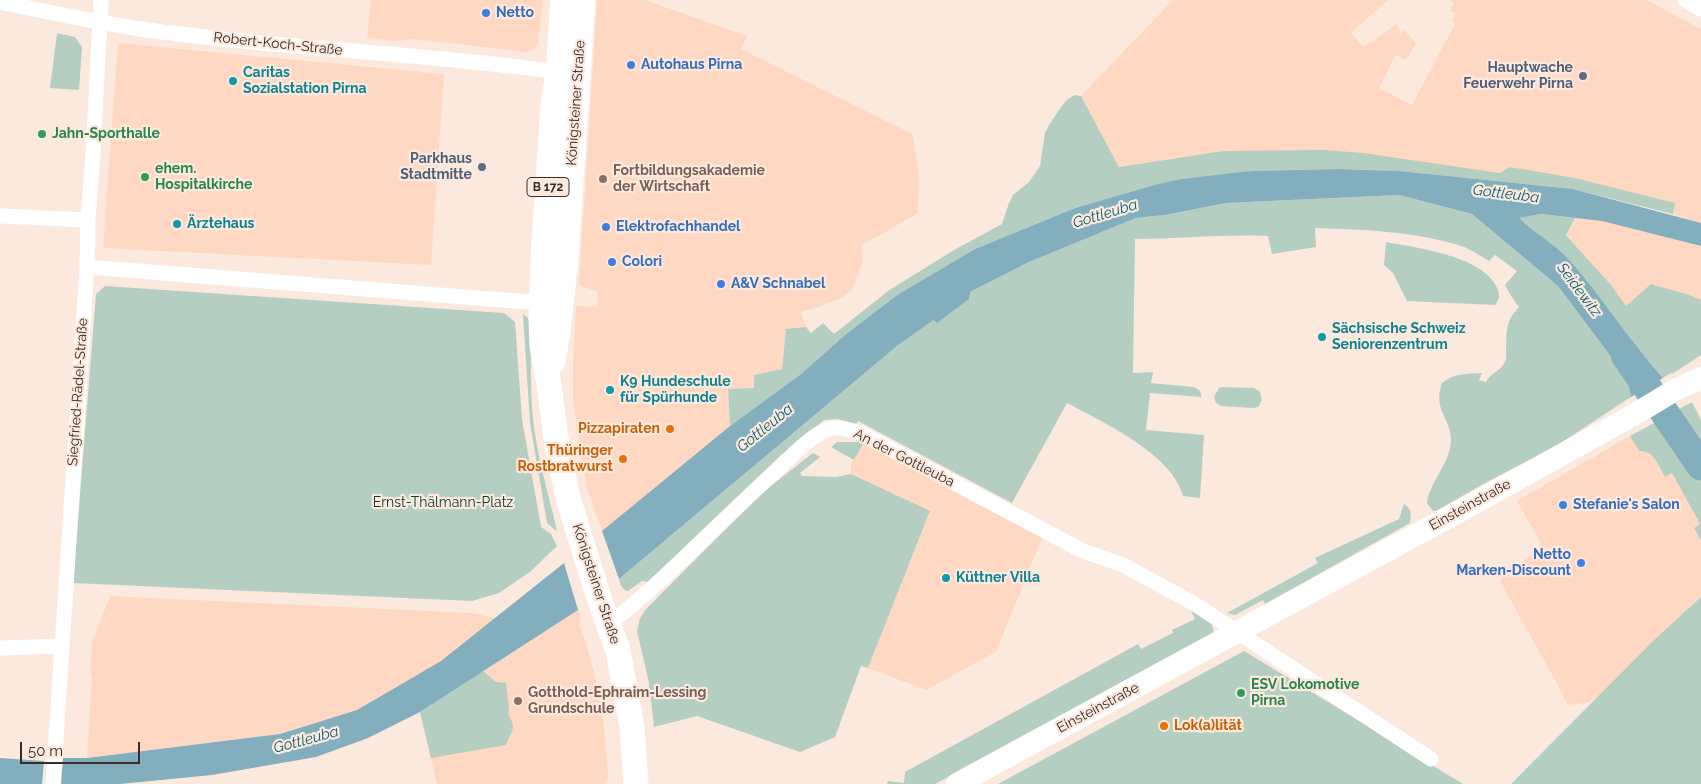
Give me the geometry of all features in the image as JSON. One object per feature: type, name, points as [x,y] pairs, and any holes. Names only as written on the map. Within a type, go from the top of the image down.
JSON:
[{"type":"main road","name":"Königsteiner Straße","points":[[549,384],[558,331],[566,259],[567,73],[563,0]]},
{"type":"main road","name":"Königsteiner Straße","points":[[582,0],[567,73],[552,124],[543,257],[542,346],[557,446],[568,498],[598,595],[618,651],[632,727],[636,784]]},
{"type":"main road","name":"Einsteinstraße","points":[[957,784],[1701,378]]},
{"type":"street","name":"Siegfried-Rädel-Straße","points":[[53,784],[87,267],[101,0]]},
{"type":"street","points":[[1685,0],[1701,9]]},
{"type":"street","name":"Robert-Koch-Straße","points":[[0,2],[100,23],[149,30],[230,40],[567,73]]},
{"type":"street","points":[[0,216],[88,220]]},
{"type":"street","points":[[87,267],[541,303]]},
{"type":"street","name":"An der Gottleuba","points":[[609,624],[637,602],[758,487],[817,435],[833,428],[845,428],[860,433],[1081,550],[1123,565],[1192,603],[1238,632]]},
{"type":"street","points":[[1238,632],[1431,759]]},
{"type":"street","points":[[0,648],[62,646]]},
{"type":"shaded area","name":"Netto","points":[[371,0],[543,0],[538,43],[534,49],[527,52],[414,39],[395,41],[367,38]]},
{"type":"shaded area","points":[[597,0],[645,0],[747,36],[741,49],[912,134],[919,173],[918,213],[861,246],[863,261],[852,290],[841,298],[801,312],[806,327],[786,329],[782,369],[754,375],[754,388],[728,389],[730,426],[602,531],[587,487],[573,400],[576,306],[597,307],[598,291],[579,284]]},
{"type":"shaded area","points":[[1173,0],[1388,0],[1351,33],[1364,47],[1396,24],[1401,33],[1404,30],[1416,43],[1406,60],[1396,55],[1379,88],[1412,105],[1455,24],[1452,22],[1456,14],[1450,11],[1454,3],[1450,0],[1646,0],[1701,29],[1701,223],[1673,214],[1674,203],[1575,178],[1510,167],[1500,173],[1223,151],[1119,167],[1081,96]]},
{"type":"shaded area","points":[[118,43],[444,74],[431,265],[103,248]]},
{"type":"shaded area","points":[[1575,218],[1602,221],[1701,246],[1701,300],[1680,293],[1626,306],[1611,285],[1566,234]]},
{"type":"shaded area","points":[[1630,436],[1639,451],[1646,450],[1652,454],[1665,477],[1672,473],[1700,524],[1694,528],[1701,541],[1701,597],[1654,640],[1600,695],[1588,702],[1568,705],[1501,583],[1502,575],[1528,558],[1541,543],[1517,501]]},
{"type":"shaded area","points":[[864,442],[1043,536],[996,652],[926,690],[868,668],[930,512],[851,474],[851,464]]},
{"type":"shaded area","points":[[110,596],[471,613],[496,618],[441,661],[357,710],[280,734],[87,758],[92,643]]},
{"type":"shaded area","name":"Gotthold-Ephraim-Lessing Grundschule","points":[[578,610],[580,625],[598,689],[604,727],[607,782],[604,784],[437,784],[420,712]]},
{"type":"green space","points":[[57,33],[75,37],[82,47],[79,90],[50,88]]},
{"type":"green space","points":[[1075,95],[1081,96],[1119,167],[1223,151],[1324,150],[1363,153],[1500,173],[1510,167],[1575,178],[1675,203],[1673,214],[1573,189],[1400,171],[1339,169],[1252,171],[1154,185],[1075,208],[975,249],[897,295],[845,335],[801,374],[730,426],[728,389],[754,388],[754,375],[782,369],[786,329],[806,327],[811,333],[823,323],[834,334],[888,291],[954,250],[1002,224],[1013,195],[1029,182],[1040,166],[1045,133],[1049,125],[1061,107],[1068,99]]},
{"type":"green space","points":[[1399,195],[1472,214],[1558,286],[1627,378],[1631,397],[1556,446],[1433,511],[1427,503],[1429,495],[1447,458],[1451,442],[1449,427],[1439,401],[1442,383],[1456,376],[1482,373],[1479,380],[1486,382],[1506,361],[1506,337],[1509,322],[1519,307],[1505,285],[1517,271],[1495,255],[1489,261],[1461,246],[1425,237],[1389,232],[1315,228],[1316,247],[1272,254],[1268,236],[1135,239],[1133,373],[1153,372],[1151,383],[1193,387],[1201,393],[1201,397],[1150,393],[1146,430],[1204,435],[1200,498],[1183,496],[1177,481],[1166,467],[1135,441],[1067,403],[1012,503],[858,421],[856,424],[838,419],[824,420],[781,455],[648,582],[642,581],[628,591],[621,585],[619,579],[897,346],[933,319],[937,323],[970,292],[1029,262],[1136,218],[1165,215],[1226,203]]},
{"type":"green space","points":[[1541,214],[1575,218],[1566,235],[1611,285],[1626,306],[1651,284],[1701,300],[1701,355],[1663,378],[1535,232],[1518,218]]},
{"type":"green space","points":[[1386,242],[1445,254],[1475,266],[1495,284],[1499,295],[1497,302],[1495,305],[1407,301],[1393,273],[1384,265]]},
{"type":"green space","name":"Ernst-Thälmann-Platz","points":[[105,286],[504,313],[515,322],[522,419],[541,527],[551,534],[557,546],[530,572],[499,593],[472,601],[73,583],[96,294]]},
{"type":"green space","points":[[523,314],[528,318],[531,326],[531,395],[537,446],[557,530],[547,523],[530,423]]},
{"type":"green space","points":[[1219,388],[1254,388],[1260,392],[1262,400],[1258,407],[1254,408],[1221,406],[1216,403],[1214,397]]},
{"type":"green space","points":[[1692,402],[1701,420],[1701,455],[1677,410]]},
{"type":"green space","points":[[1654,423],[1671,435],[1701,480],[1701,541],[1694,528],[1700,524],[1672,473],[1665,477],[1655,459],[1644,451],[1639,451],[1630,436]]},
{"type":"green space","points":[[837,442],[864,442],[854,460],[831,447]]},
{"type":"green space","points":[[813,453],[820,457],[800,473],[802,476],[836,477],[851,474],[930,511],[868,668],[861,666],[835,737],[800,752],[697,716],[654,727],[649,683],[637,631],[640,618],[647,608],[763,492]]},
{"type":"green space","points":[[1404,504],[1410,512],[1410,523],[1265,604],[1263,600],[1235,615],[1227,613],[1318,563],[1315,558],[1399,519]]},
{"type":"green space","points":[[1701,597],[1701,784],[1511,784],[1654,640]]},
{"type":"green space","points":[[1189,607],[1211,622],[1214,633],[935,784],[887,784],[888,781],[904,783],[905,772],[1138,644],[1141,649],[1173,633],[1172,630],[1195,619]]},
{"type":"green space","name":"ESV Lokomotive Pirna","points":[[1244,651],[1463,784],[998,784]]},
{"type":"green space","points":[[483,671],[496,682],[506,683],[508,714],[513,726],[506,745],[431,758],[420,712]]},
{"type":"water","name":"Gottleuba","points":[[1339,169],[1400,171],[1573,189],[1701,223],[1701,246],[1602,221],[1541,214],[1519,218],[1569,260],[1663,378],[1631,397],[1627,378],[1558,286],[1472,214],[1399,195],[1226,203],[1165,215],[1136,218],[1029,262],[970,292],[969,299],[937,323],[933,320],[897,346],[619,579],[602,531],[730,426],[801,374],[845,335],[897,295],[975,249],[1075,208],[1154,185],[1182,179],[1251,171]]},
{"type":"water","points":[[1677,410],[1701,455],[1701,480],[1671,435],[1654,423]]},
{"type":"water","name":"Gottleuba","points":[[564,563],[578,610],[420,712],[368,738],[316,757],[212,775],[120,784],[61,784],[63,758],[87,758],[280,734],[357,710],[441,661]]},
{"type":"water","points":[[0,758],[44,761],[42,784],[0,784]]},
{"type":"waterway","name":"Seidewitz","points":[[1625,355],[1701,466]]},
{"type":"place","name":"Netto","points":[[486,13]]},
{"type":"place","name":"Autohaus Pirna","points":[[631,65]]},
{"type":"place","name":"Hauptwache Feuerwehr Pirna","points":[[1583,76]]},
{"type":"place","name":"Caritas Sozialstation Pirna","points":[[233,81]]},
{"type":"place","name":"Jahn-Sporthalle","points":[[42,134]]},
{"type":"place","name":"Parkhaus Stadtmitte","points":[[482,167]]},
{"type":"place","name":"ehem. Hospitalkirche","points":[[145,177]]},
{"type":"place","name":"Fortbildungsakademie der Wirtschaft","points":[[603,179]]},
{"type":"place","name":"Ärztehaus","points":[[177,224]]},
{"type":"place","name":"Elektrofachhandel","points":[[606,227]]},
{"type":"place","name":"Colori","points":[[612,262]]},
{"type":"place","name":"A&V Schnabel","points":[[721,284]]},
{"type":"place","name":"Sächsische Schweiz Seniorenzentrum","points":[[1322,337]]},
{"type":"place","name":"K9 Hundeschule für Spürhunde","points":[[610,390]]},
{"type":"place","name":"Pizzapiraten","points":[[670,429]]},
{"type":"place","name":"Thüringer Rostbratwurst","points":[[623,459]]},
{"type":"place","name":"Stefanie's Salon","points":[[1563,505]]},
{"type":"place","name":"Netto Marken-Discount","points":[[1581,563]]},
{"type":"place","name":"Küttner Villa","points":[[946,578]]},
{"type":"place","name":"ESV Lokomotive Pirna","points":[[1241,693]]},
{"type":"place","name":"Gotthold-Ephraim-Lessing Grundschule","points":[[518,701]]},
{"type":"place","name":"Lok(a)lität","points":[[1164,726]]}]
